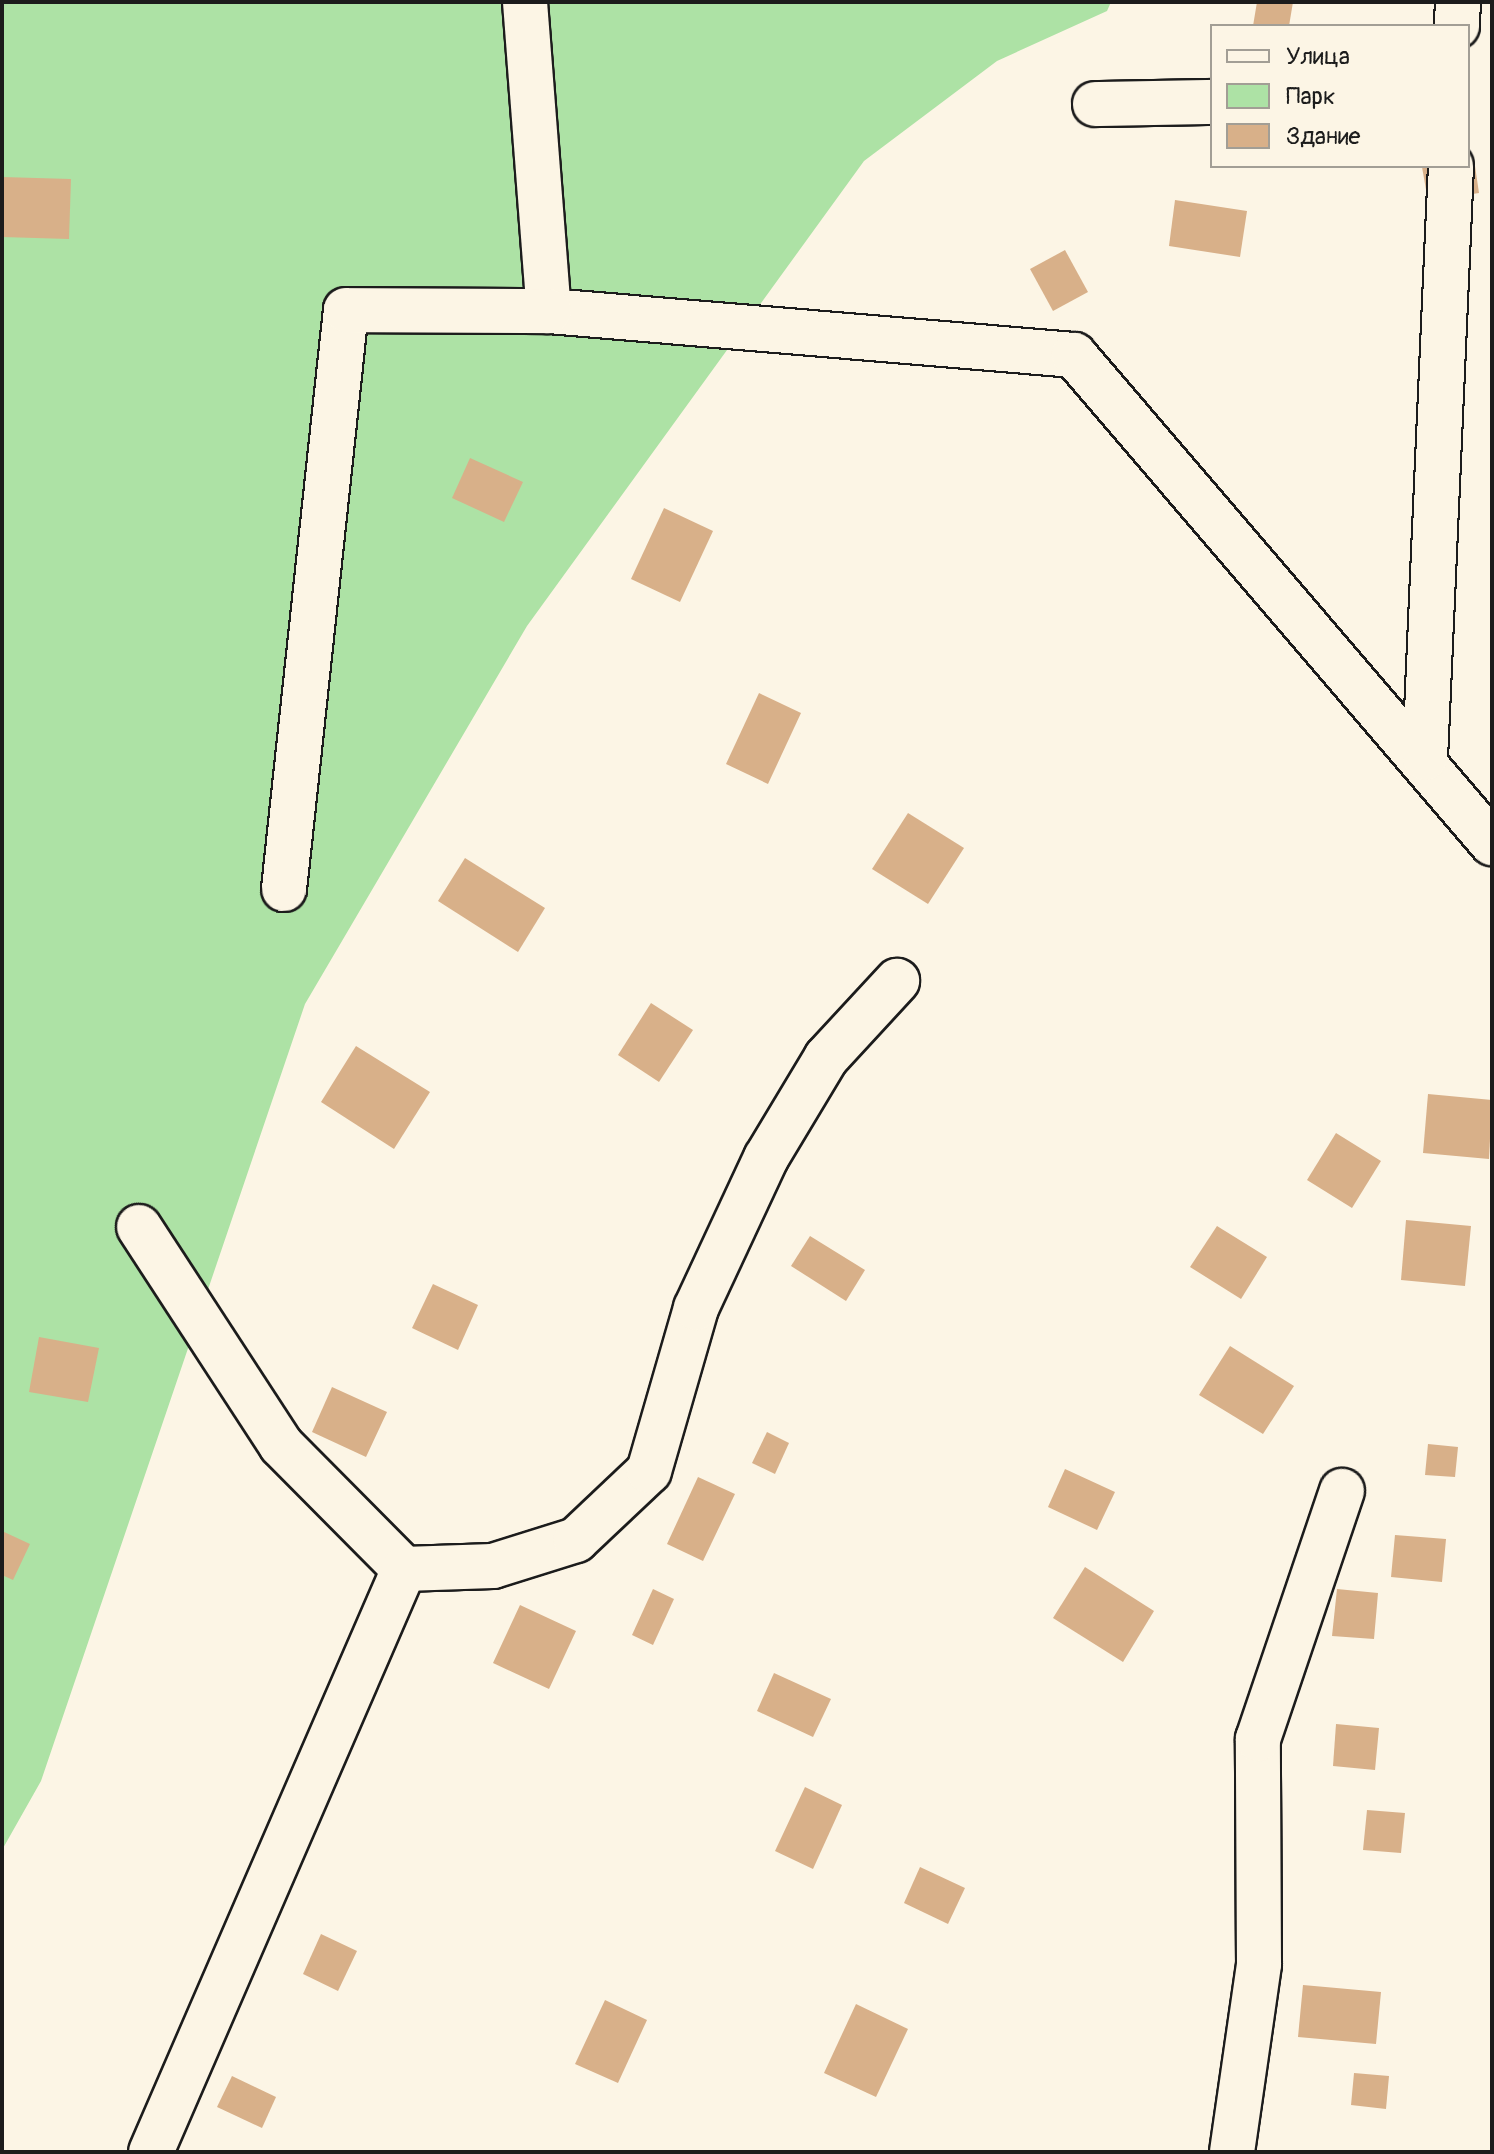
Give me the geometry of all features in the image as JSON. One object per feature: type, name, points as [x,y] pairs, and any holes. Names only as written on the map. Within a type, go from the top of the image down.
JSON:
[{"type":"street","points":[[525,2],[549,311]]},
{"type":"street","points":[[1457,24],[1458,2]]},
{"type":"street","points":[[1095,104],[1210,102]]},
{"type":"street","points":[[1425,758],[1451,168]]},
{"type":"street","points":[[284,889],[346,310],[549,311],[1074,355],[1425,758],[1492,843]]},
{"type":"street","points":[[139,1227],[281,1445],[404,1569],[493,1566],[576,1540],[649,1471],[696,1308],[766,1158],[826,1058],[897,981]]},
{"type":"street","points":[[1232,2152],[1259,1964],[1258,1739],[1342,1491]]},
{"type":"street","points":[[151,2152],[404,1569]]},
{"type":"green space","points":[[2,2],[1111,2],[1107,11],[997,61],[864,161],[527,626],[305,1004],[41,1781],[2,1850]]},
{"type":"building","points":[[1257,2],[1293,2],[1289,24],[1253,24]]},
{"type":"building","points":[[1474,159],[1479,193],[1428,201],[1422,168],[1470,168],[1470,160]]},
{"type":"building","points":[[2,177],[71,179],[69,239],[2,237]]},
{"type":"building","points":[[1175,200],[1247,211],[1240,257],[1169,246]]},
{"type":"building","points":[[1065,250],[1088,292],[1053,311],[1030,269]]},
{"type":"building","points":[[470,458],[523,482],[504,522],[452,498]]},
{"type":"building","points":[[664,508],[713,531],[680,602],[631,579]]},
{"type":"building","points":[[759,693],[801,713],[768,784],[726,764]]},
{"type":"building","points":[[908,813],[964,848],[928,904],[872,869]]},
{"type":"building","points":[[465,858],[545,908],[518,952],[438,901]]},
{"type":"building","points":[[651,1003],[693,1030],[659,1082],[618,1055]]},
{"type":"building","points":[[356,1046],[430,1092],[394,1149],[321,1102]]},
{"type":"building","points":[[1428,1094],[1492,1100],[1489,1159],[1423,1153]]},
{"type":"building","points":[[1336,1133],[1381,1161],[1352,1208],[1307,1180]]},
{"type":"building","points":[[1406,1220],[1471,1226],[1465,1286],[1401,1280]]},
{"type":"building","points":[[1217,1226],[1267,1257],[1241,1299],[1190,1267]]},
{"type":"building","points":[[810,1236],[865,1270],[846,1301],[791,1266]]},
{"type":"building","points":[[433,1284],[478,1305],[458,1350],[412,1328]]},
{"type":"building","points":[[39,1337],[99,1348],[88,1402],[29,1392]]},
{"type":"building","points":[[1230,1346],[1294,1386],[1263,1434],[1199,1395]]},
{"type":"building","points":[[332,1387],[387,1412],[366,1457],[312,1432]]},
{"type":"building","points":[[767,1432],[789,1443],[775,1474],[752,1463]]},
{"type":"building","points":[[1428,1444],[1458,1447],[1455,1477],[1425,1475]]},
{"type":"building","points":[[1065,1469],[1115,1492],[1097,1530],[1048,1507]]},
{"type":"building","points":[[698,1477],[735,1494],[703,1561],[667,1544]]},
{"type":"building","points":[[2,1531],[30,1544],[13,1580],[2,1575]]},
{"type":"building","points":[[1395,1535],[1446,1539],[1442,1582],[1391,1577]]},
{"type":"building","points":[[1085,1567],[1154,1611],[1123,1662],[1053,1618]]},
{"type":"building","points":[[653,1589],[674,1599],[653,1645],[632,1635]]},
{"type":"building","points":[[1337,1589],[1378,1593],[1374,1639],[1332,1636]]},
{"type":"building","points":[[520,1605],[576,1631],[549,1689],[493,1663]]},
{"type":"building","points":[[774,1673],[831,1699],[813,1737],[757,1711]]},
{"type":"building","points":[[1336,1724],[1379,1728],[1375,1770],[1333,1766]]},
{"type":"building","points":[[805,1787],[842,1805],[813,1869],[775,1851]]},
{"type":"building","points":[[1367,1810],[1405,1813],[1401,1853],[1363,1850]]},
{"type":"building","points":[[920,1867],[965,1888],[948,1924],[904,1903]]},
{"type":"building","points":[[321,1934],[357,1951],[338,1991],[303,1974]]},
{"type":"building","points":[[1303,1985],[1381,1992],[1376,2044],[1298,2037]]},
{"type":"building","points":[[605,2000],[647,2020],[618,2083],[575,2064]]},
{"type":"building","points":[[856,2004],[908,2029],[876,2097],[824,2073]]},
{"type":"building","points":[[1354,2073],[1389,2076],[1386,2109],[1351,2105]]},
{"type":"building","points":[[232,2076],[276,2097],[262,2128],[217,2107]]}]
